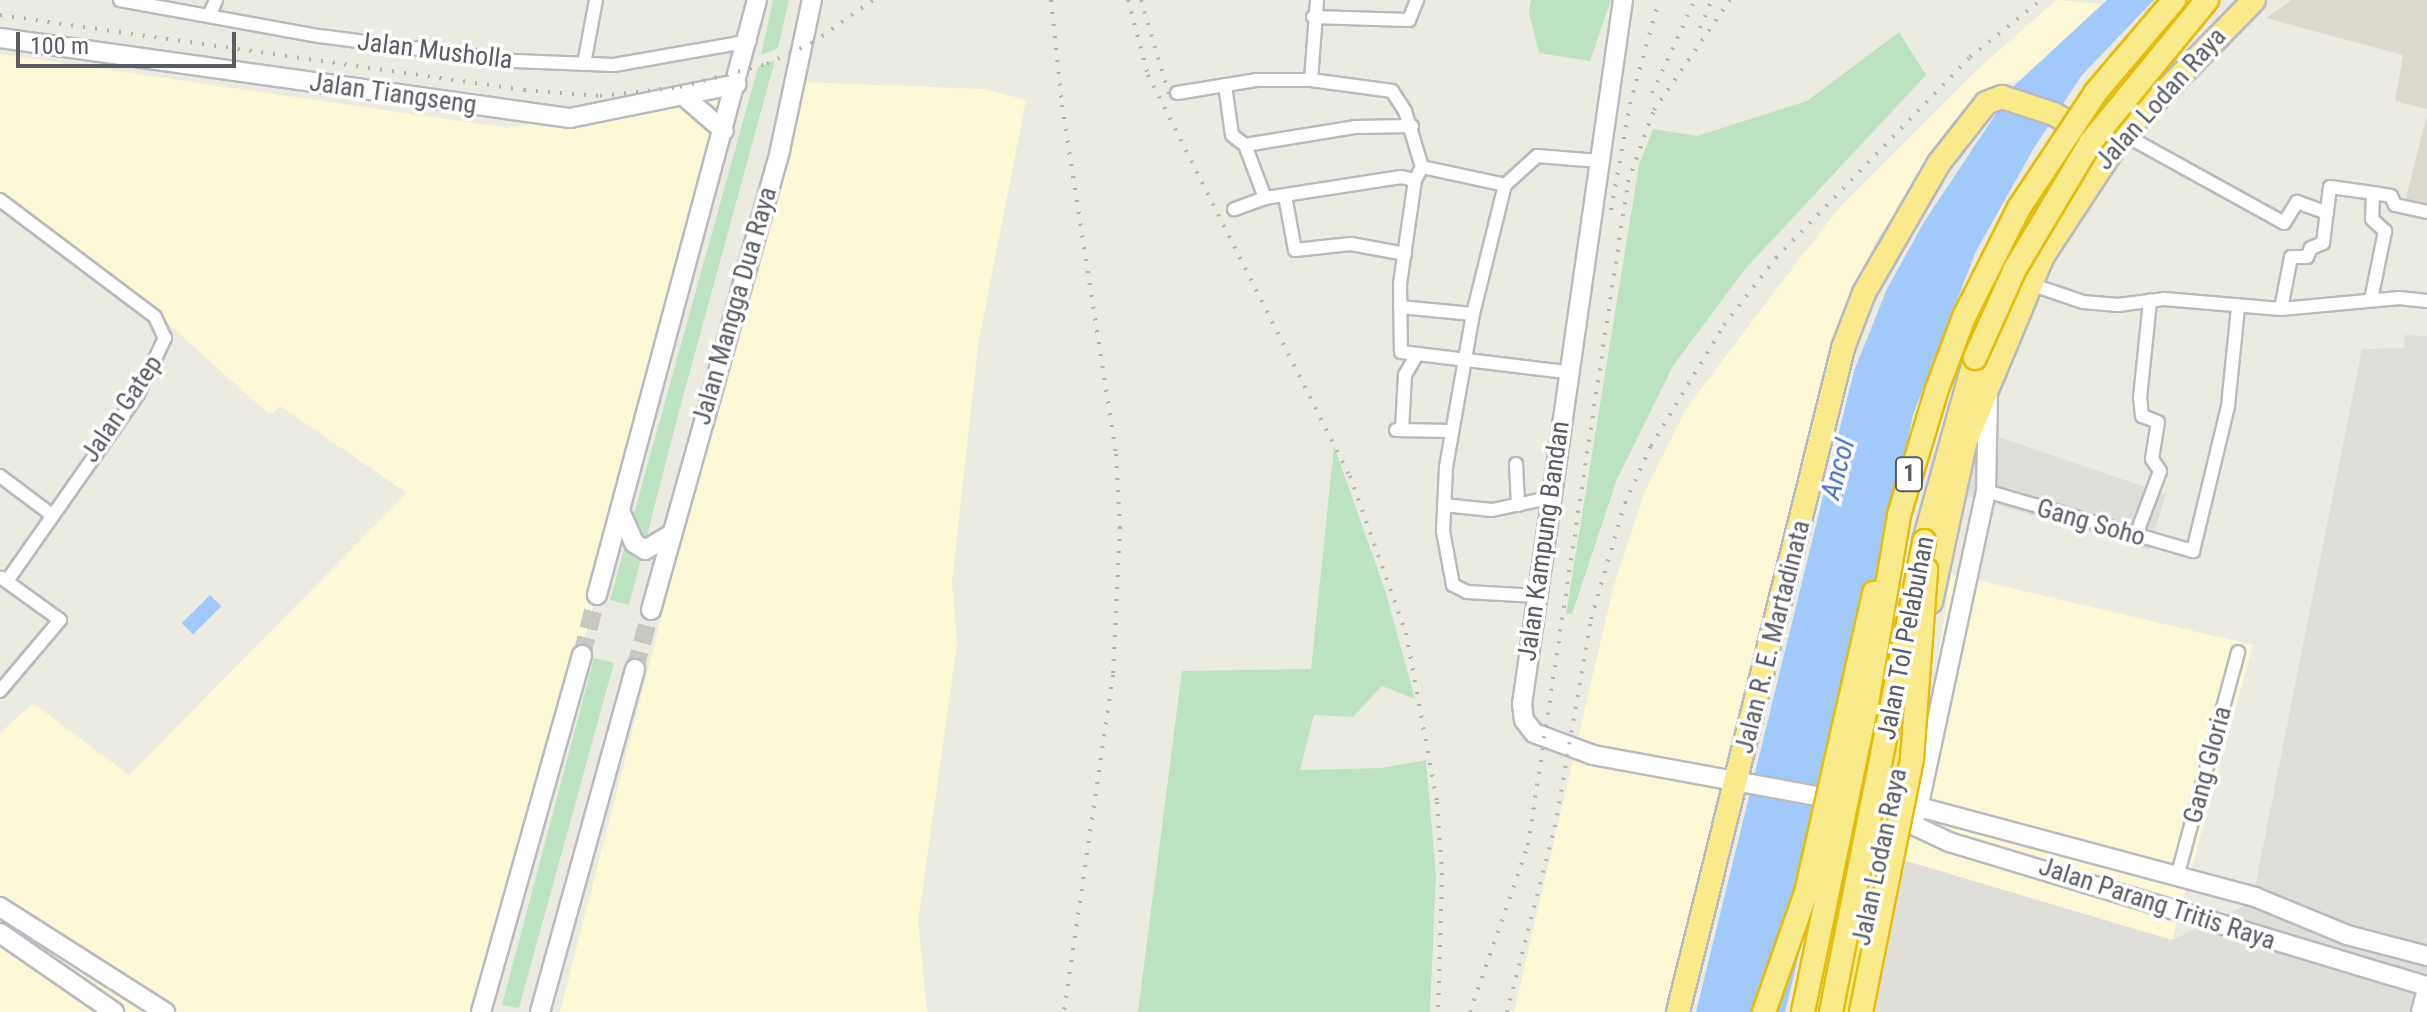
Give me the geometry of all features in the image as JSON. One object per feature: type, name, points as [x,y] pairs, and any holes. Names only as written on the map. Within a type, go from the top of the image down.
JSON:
[{"type":"highway","name":"Jalan Tol Pelabuhan","points":[[1803,1012],[1865,714],[1899,515],[1913,454],[1959,332],[2019,208],[2096,92],[2174,0]]},
{"type":"highway","name":"Jalan Tol Pelabuhan","points":[[1831,1012],[1924,541],[1960,402],[2015,269],[2090,143],[2207,0]]},
{"type":"highway","name":"Jalan Lodan Raya","points":[[1848,1012],[1886,807],[1957,475],[1990,375],[2030,284],[2112,141],[2254,0]]},
{"type":"highway","name":"Jalan R. E. Martadinata","points":[[1678,1012],[1742,784],[1844,344],[1864,293],[1933,172],[1975,113],[2002,97],[2054,114],[2112,141]]},
{"type":"highway","points":[[1764,1012],[1806,893],[1864,626],[1899,515]]},
{"type":"highway","points":[[1861,1012],[1912,758],[1928,590],[1924,541]]},
{"type":"street","name":"Jalan Musholla","points":[[120,0],[387,46],[584,64],[614,65],[750,41]]},
{"type":"street","points":[[209,16],[216,0]]},
{"type":"street","points":[[584,64],[596,0]]},
{"type":"street","points":[[597,595],[750,41],[757,0]]},
{"type":"street","name":"Jalan Mangga Dua Raya","points":[[651,610],[780,150],[812,0]]},
{"type":"street","points":[[1311,80],[1313,17],[1317,0]]},
{"type":"street","points":[[1313,17],[1409,20],[1417,0]]},
{"type":"street","name":"Jalan Kampung Bandan","points":[[1623,0],[1566,372],[1522,704],[1524,720],[1534,733],[1585,753],[1742,784],[1886,807]]},
{"type":"street","name":"Jalan Tiangseng","points":[[0,38],[570,118],[686,98],[737,84]]},
{"type":"street","points":[[1177,93],[1225,85],[1311,80],[1392,91],[1412,126],[1422,167],[1415,180],[1405,254],[1400,307],[1401,352],[1566,372]]},
{"type":"street","points":[[1225,85],[1232,135],[1245,145],[1265,198]]},
{"type":"street","points":[[686,98],[724,131]]},
{"type":"street","points":[[1245,145],[1355,127],[1412,126]]},
{"type":"street","points":[[2112,141],[2284,223],[2297,202],[2327,213]]},
{"type":"street","points":[[1537,596],[1467,592],[1453,585],[1444,505],[1452,431],[1473,314],[1505,185],[1537,156],[1599,161]]},
{"type":"street","points":[[1422,167],[1505,185]]},
{"type":"street","points":[[1234,209],[1265,198],[1415,180]]},
{"type":"street","points":[[2281,309],[2291,257],[2307,257],[2311,248],[2322,246],[2330,187],[2391,196],[2395,205],[2427,212]]},
{"type":"street","points":[[2371,300],[2385,231],[2372,218],[2373,193]]},
{"type":"street","points":[[1285,196],[1295,250],[1351,244],[1405,254]]},
{"type":"street","name":"Jalan Gatep","points":[[0,200],[155,317],[165,330],[163,347],[138,394],[4,579]]},
{"type":"street","points":[[2030,284],[2083,302],[2150,301],[2281,309],[2371,300],[2427,301]]},
{"type":"street","points":[[2136,535],[2160,471],[2152,459],[2158,422],[2142,417],[2140,398],[2150,301]]},
{"type":"street","points":[[1400,307],[1473,314]]},
{"type":"street","name":"Gang Soho","points":[[1986,491],[2189,551],[2196,548],[2228,406],[2238,308]]},
{"type":"street","points":[[1417,354],[1405,375],[1398,430],[1452,431]]},
{"type":"street","name":"Jalan Lodan Raya","points":[[1914,827],[1986,491],[1990,375]]},
{"type":"street","points":[[1516,464],[1518,505]]},
{"type":"street","points":[[0,476],[52,515]]},
{"type":"street","points":[[1444,505],[1492,510],[1549,498]]},
{"type":"street","points":[[620,511],[634,543],[645,550],[672,534]]},
{"type":"street","points":[[0,691],[60,620],[4,579]]},
{"type":"street","name":"Gang Gloria","points":[[2177,877],[2238,652]]},
{"type":"street","points":[[481,1012],[582,655]]},
{"type":"street","points":[[540,1012],[635,669]]},
{"type":"street","name":"Jalan Parang Tritis Raya","points":[[1886,807],[1919,804],[2255,897],[2399,950],[2427,956]]},
{"type":"street","name":"Jalan Parang Tritis Raya","points":[[1886,807],[1914,827],[1949,842],[2232,924],[2389,978],[2425,996]]},
{"type":"street","points":[[0,907],[165,1012]]},
{"type":"street","points":[[0,933],[114,1012]]},
{"type":"street","points":[[2389,978],[2399,950]]},
{"type":"shaded area","points":[[2056,0],[2102,4],[2022,79],[1983,89],[1876,241],[1840,316],[1664,1012],[1514,1012],[1613,589],[1644,493],[1687,407],[1837,210],[1978,69]]},
{"type":"shaded area","points":[[2292,0],[2427,0],[2427,109],[2395,101],[2403,55],[2266,18]]},
{"type":"shaded area","points":[[0,54],[508,128],[738,85],[481,1012],[0,1012],[0,733],[33,703],[129,775],[407,493],[280,406],[270,415],[166,322],[0,209]]},
{"type":"shaded area","points":[[799,82],[984,89],[1026,100],[978,345],[952,582],[957,644],[918,922],[927,1012],[560,1012]]},
{"type":"shaded area","points":[[2427,115],[2427,210],[2404,206]]},
{"type":"shaded area","points":[[2405,335],[2427,336],[2427,1012],[1869,1012],[1906,861],[2172,940],[2252,902],[2362,349],[2404,348]]},
{"type":"shaded area","points":[[1975,429],[2166,494],[2149,550],[1961,494]]},
{"type":"shaded area","points":[[1951,574],[2253,645],[2172,940],[1906,861]]},
{"type":"green space","points":[[773,0],[789,0],[778,48],[761,55]]},
{"type":"green space","points":[[1531,0],[1611,0],[1590,61],[1539,53],[1529,12]]},
{"type":"green space","points":[[1899,32],[1926,75],[1745,269],[1673,366],[1617,479],[1572,614],[1566,614],[1639,165],[1653,129],[1697,136],[1807,101]]},
{"type":"green space","points":[[775,60],[629,605],[610,600],[758,67]]},
{"type":"green space","points":[[1334,446],[1385,590],[1415,699],[1382,686],[1353,717],[1314,715],[1300,770],[1381,768],[1426,760],[1436,875],[1430,1012],[1138,1012],[1182,671],[1311,669]]},
{"type":"green space","points":[[594,658],[614,663],[519,1008],[502,1005]]},
{"type":"water","name":"Ancol","points":[[2107,0],[2154,0],[2082,75],[2034,148],[1976,251],[1913,415],[1833,812],[1785,1012],[1696,1012],[1854,371],[1887,289],[1924,222],[2015,85]]},
{"type":"water","points":[[210,595],[221,606],[193,635],[182,623]]},
{"type":"tunnel","points":[[582,655],[597,595]]},
{"type":"tunnel","points":[[635,669],[651,610]]},
{"type":"railway","points":[[0,15],[524,90],[600,96],[680,87],[767,64],[812,43],[873,0]]},
{"type":"railway","points":[[1051,0],[1062,105],[1116,454],[1120,527],[1113,675],[1064,1012]]},
{"type":"railway","points":[[1128,0],[1148,75],[1350,476],[1406,633],[1437,802],[1442,873],[1438,1012]]},
{"type":"railway","points":[[1141,0],[1170,98]]},
{"type":"railway","points":[[1611,210],[1630,104],[1659,0]]},
{"type":"railway","points":[[1652,93],[1695,0]]},
{"type":"railway","points":[[1700,28],[1712,0]]},
{"type":"railway","points":[[1470,1012],[1528,845],[1628,182],[1654,110],[1730,0]]},
{"type":"railway","points":[[1507,1012],[1555,827],[1591,619],[1625,503],[1651,446],[1724,325],[1776,258],[1970,57],[2041,0]]}]
